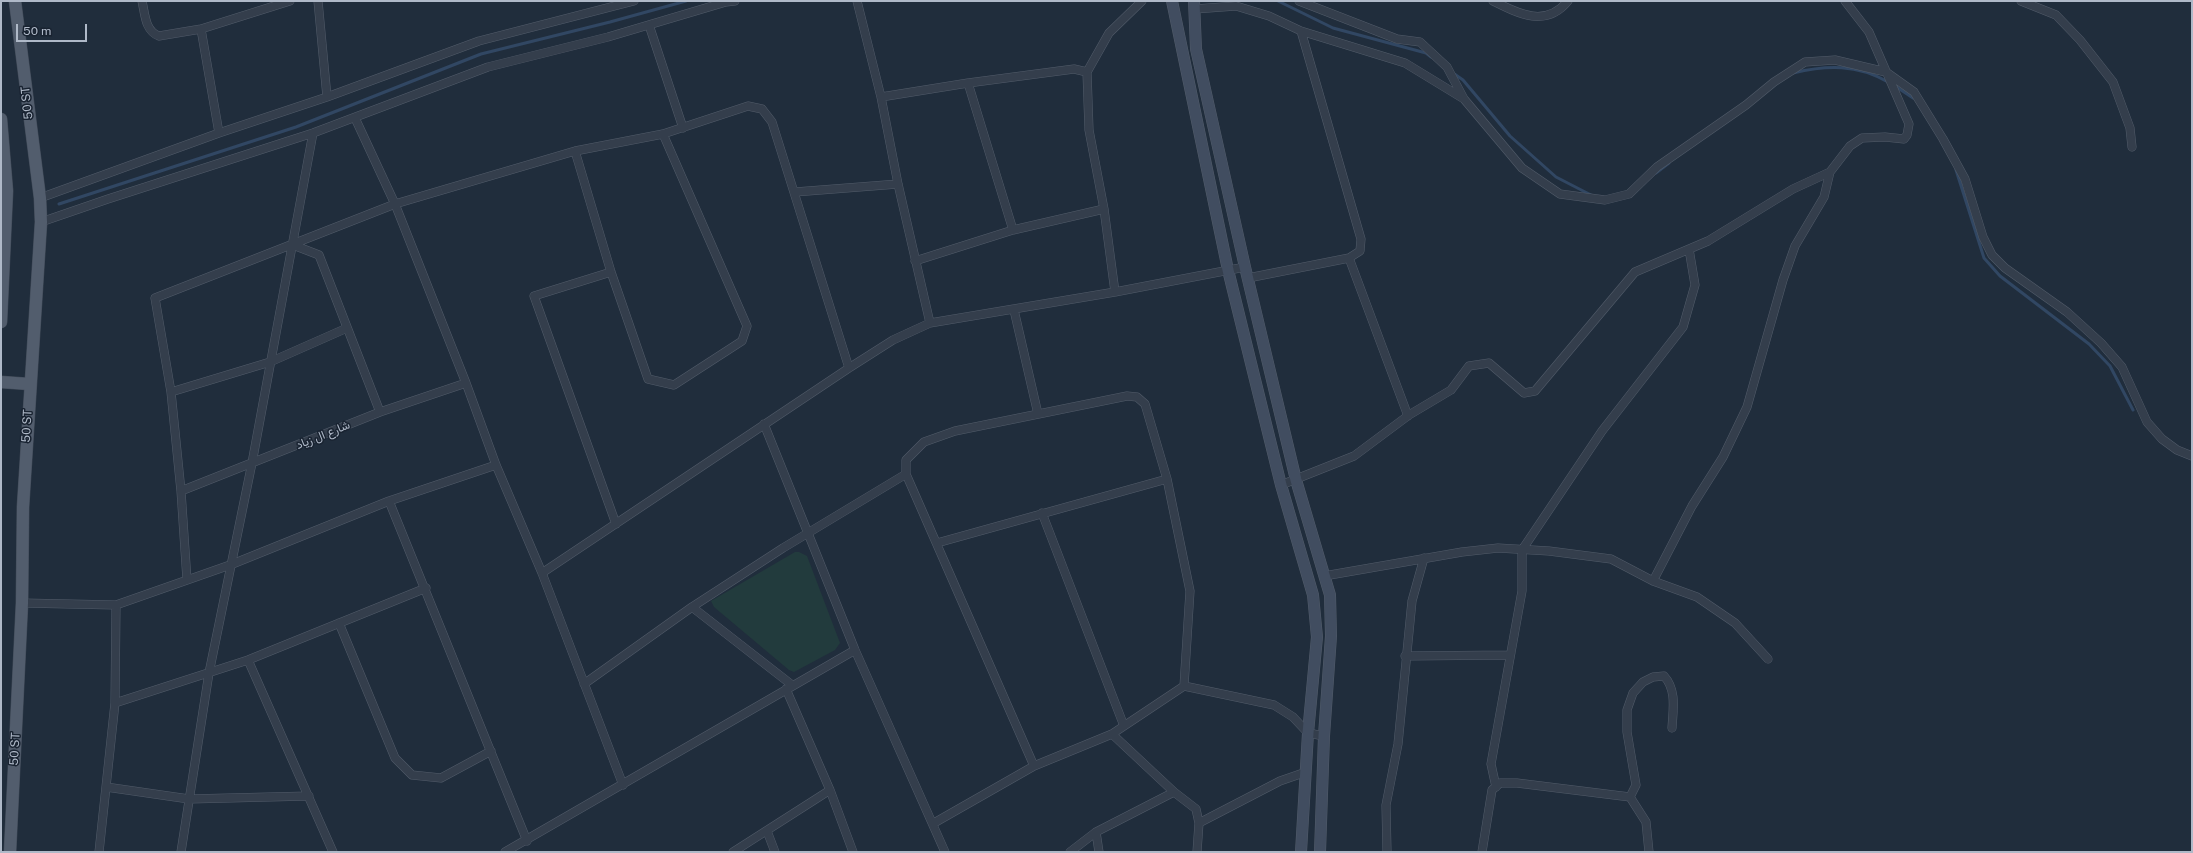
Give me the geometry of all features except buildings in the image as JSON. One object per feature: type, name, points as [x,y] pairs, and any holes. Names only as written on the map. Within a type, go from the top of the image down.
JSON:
[{"type":"main road","name":"50 ST","points":[[10,852],[22,603],[23,507],[29,384],[41,222],[40,198],[15,1]]},
{"type":"main road","points":[[1172,1],[1228,270],[1281,485],[1313,596],[1316,630],[1301,852]]},
{"type":"main road","points":[[1194,5],[1196,49],[1245,267],[1296,480],[1330,595],[1332,636],[1324,736],[1320,852]]},
{"type":"main road","points":[[1,119],[4,192],[1,322]]},
{"type":"main road","points":[[1,382],[29,384]]},
{"type":"street","points":[[142,1],[148,28],[153,34],[159,36],[201,29],[290,1]]},
{"type":"street","points":[[318,1],[327,98]]},
{"type":"street","points":[[40,198],[219,133],[327,98],[479,41],[634,1]]},
{"type":"street","points":[[41,222],[313,133],[488,67],[649,25],[726,2],[735,1]]},
{"type":"street","points":[[857,1],[881,97],[898,184],[930,323]]},
{"type":"street","points":[[1115,292],[1104,209],[1089,130],[1087,72],[1109,33],[1142,1]]},
{"type":"street","points":[[1300,1],[1397,39],[1420,42],[1447,67],[1464,99],[1522,168],[1560,194],[1605,200],[1629,194],[1657,167],[1746,105],[1774,82],[1805,62],[1835,60],[1886,72],[1914,92],[1943,139],[1965,179],[1983,237],[1992,255],[2005,268],[2067,312],[2101,343],[2122,367],[2147,422],[2162,439],[2177,450],[2192,456]]},
{"type":"street","points":[[1493,1],[1513,11],[1536,17],[1555,14],[1568,1]]},
{"type":"street","points":[[1652,581],[1692,506],[1723,457],[1747,407],[1790,259],[1795,246],[1824,197],[1830,172],[1850,146],[1862,138],[1885,137],[1904,139],[1907,135],[1908,124],[1870,32],[1845,1]]},
{"type":"street","points":[[2021,1],[2056,15],[2080,40],[2113,82],[2130,128],[2132,147]]},
{"type":"street","points":[[1194,5],[1236,6],[1269,16],[1301,31],[1405,63],[1464,99]]},
{"type":"street","points":[[649,25],[683,128]]},
{"type":"street","points":[[201,29],[219,133]]},
{"type":"street","points":[[1248,278],[1349,258],[1360,251],[1361,239],[1301,31]]},
{"type":"street","points":[[881,97],[968,83],[1074,69],[1087,72]]},
{"type":"street","points":[[968,83],[1013,230]]},
{"type":"street","points":[[187,580],[181,491],[171,392],[155,298],[395,204],[575,151],[663,134],[748,106],[762,109],[772,122],[849,368]]},
{"type":"street","points":[[355,118],[395,204],[466,383],[496,465],[542,573],[623,784]]},
{"type":"street","points":[[181,852],[209,673],[252,463],[313,133]]},
{"type":"street","points":[[575,151],[611,272],[648,379],[674,385],[742,341],[747,326],[663,134]]},
{"type":"street","points":[[1281,485],[1354,456],[1408,416],[1451,390],[1469,366],[1489,363],[1524,393],[1535,392],[1635,272],[1708,241],[1793,189],[1830,172]]},
{"type":"street","points":[[795,192],[898,184]]},
{"type":"street","points":[[915,261],[1013,230],[1104,209]]},
{"type":"street","points":[[293,245],[320,255],[380,412]]},
{"type":"street","points":[[1496,787],[1491,764],[1522,591],[1522,550],[1602,431],[1683,327],[1695,285],[1689,249]]},
{"type":"street","points":[[1349,258],[1408,416]]},
{"type":"street","points":[[542,573],[849,368],[893,340],[930,323],[1014,310],[1245,267]]},
{"type":"street","points":[[611,272],[534,296],[616,524]]},
{"type":"street","points":[[1014,310],[1038,414]]},
{"type":"street","points":[[171,392],[270,362],[347,328]]},
{"type":"street","name":"شارع ال زياد","points":[[181,491],[380,412],[466,383]]},
{"type":"street","points":[[1034,766],[906,474],[906,460],[924,442],[955,431],[1126,396],[1137,397],[1146,404],[1166,479],[1190,591],[1184,686]]},
{"type":"street","points":[[764,424],[855,650],[934,823],[945,852]]},
{"type":"street","points":[[22,603],[116,605],[230,565],[390,501],[496,465]]},
{"type":"street","points":[[584,684],[692,607],[906,474]]},
{"type":"street","points":[[937,543],[1166,479]]},
{"type":"street","points":[[390,501],[527,840]]},
{"type":"street","points":[[1042,514],[1124,726]]},
{"type":"street","points":[[1324,576],[1424,558],[1498,548],[1611,559],[1652,581],[1697,597],[1735,623],[1768,659]]},
{"type":"street","points":[[1387,852],[1386,806],[1398,744],[1405,656],[1412,601],[1424,558]]},
{"type":"street","points":[[115,703],[248,660],[426,588]]},
{"type":"street","points":[[99,852],[115,703],[116,605]]},
{"type":"street","points":[[692,607],[789,687],[853,852]]},
{"type":"street","points":[[339,623],[395,758],[412,775],[441,778],[491,750]]},
{"type":"street","points":[[505,852],[855,650]]},
{"type":"street","points":[[1405,656],[1510,655]]},
{"type":"street","points":[[248,660],[333,852]]},
{"type":"street","points":[[1630,797],[1636,785],[1627,732],[1627,710],[1633,693],[1643,682],[1664,676],[1670,682],[1674,702],[1672,728]]},
{"type":"street","points":[[934,823],[1034,766],[1112,734],[1184,686],[1274,705],[1293,717],[1308,733],[1324,736]]},
{"type":"street","points":[[1112,734],[1174,792],[1196,809],[1199,824],[1197,852]]},
{"type":"street","points":[[1199,824],[1280,781],[1306,772]]},
{"type":"street","points":[[1482,852],[1492,790],[1500,783],[1517,783],[1630,797]]},
{"type":"street","points":[[106,787],[189,799],[309,796]]},
{"type":"street","points":[[733,852],[830,790]]},
{"type":"street","points":[[1070,852],[1096,832],[1174,792]]},
{"type":"street","points":[[1630,797],[1646,822],[1649,852]]},
{"type":"street","points":[[767,831],[775,852]]},
{"type":"street","points":[[1096,832],[1099,852]]},
{"type":"green space","points":[[795,552],[799,552],[807,556],[840,643],[835,650],[794,672],[789,670],[714,607],[711,601]]},
{"type":"waterway","points":[[59,204],[296,127],[481,54],[610,22],[686,1]]},
{"type":"waterway","points":[[1278,1],[1333,28],[1426,53],[1431,57]]},
{"type":"waterway","points":[[1793,73],[1818,68],[1853,69],[1876,76],[1888,82]]},
{"type":"waterway","points":[[1453,73],[1463,80],[1510,136],[1556,177],[1591,195]]},
{"type":"waterway","points":[[1895,86],[1913,98]]},
{"type":"waterway","points":[[1656,173],[1669,163]]},
{"type":"waterway","points":[[1956,170],[1984,258],[2000,276],[2089,344],[2110,366],[2133,410]]}]
